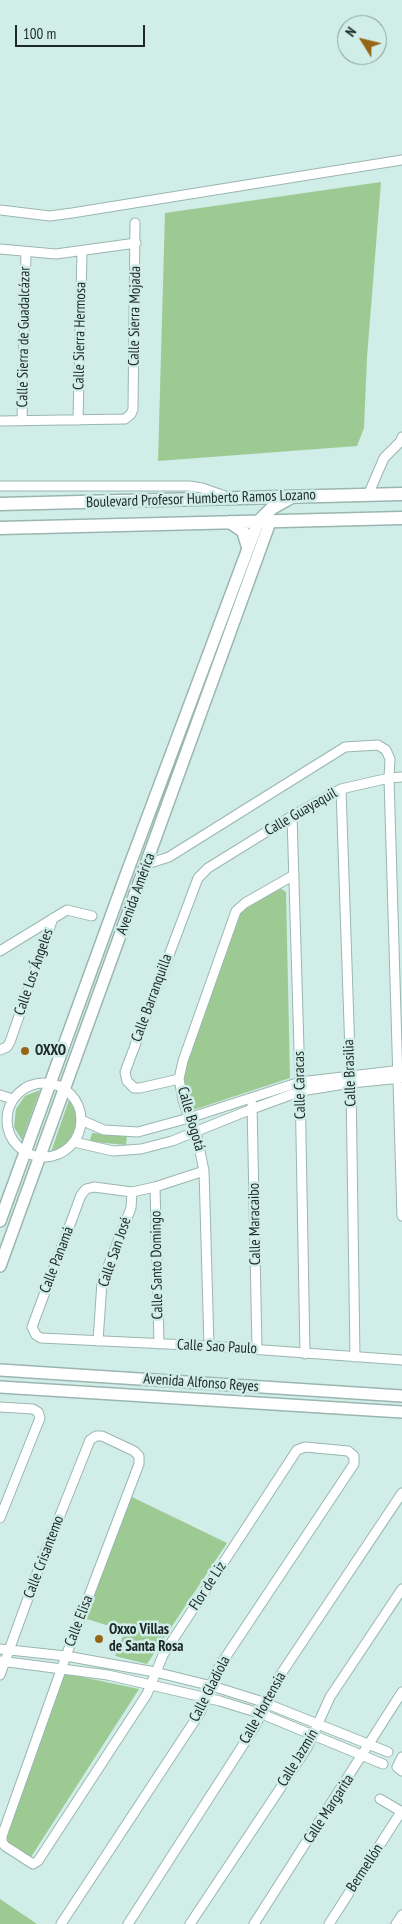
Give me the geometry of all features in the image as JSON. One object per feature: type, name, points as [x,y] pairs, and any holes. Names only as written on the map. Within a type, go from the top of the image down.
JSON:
[{"type":"main road","name":"Boulevard Profesor Humberto Ramos Lozano","points":[[0,504],[402,494]]},
{"type":"main road","points":[[264,522],[272,508],[295,496]]},
{"type":"main road","name":"Boulevard Profesor Humberto Ramos Lozano","points":[[0,528],[402,518]]},
{"type":"main road","points":[[230,522],[243,531],[248,547]]},
{"type":"main road","name":"Avenida América","points":[[0,1221],[248,547],[264,522]]},
{"type":"main road","name":"Avenida América","points":[[0,1266],[147,864],[264,522]]},
{"type":"main road","points":[[126,875],[141,880]]},
{"type":"main road","name":"Avenida Alfonso Reyes","points":[[0,1370],[402,1396]]},
{"type":"main road","name":"Avenida Alfonso Reyes","points":[[0,1387],[402,1412]]},
{"type":"street","points":[[0,210],[50,216],[402,160]]},
{"type":"street","name":"Calle Sierra Mojada","points":[[78,420],[125,419],[128,418],[133,409],[135,223]]},
{"type":"street","points":[[0,249],[56,254],[82,252],[136,243]]},
{"type":"street","name":"Calle Sierra de Guadalcázar","points":[[22,422],[26,252]]},
{"type":"street","name":"Calle Sierra Hermosa","points":[[78,420],[82,252]]},
{"type":"street","points":[[0,422],[78,420]]},
{"type":"street","points":[[368,495],[384,458],[402,440]]},
{"type":"street","points":[[0,486],[189,486],[202,488],[234,499]]},
{"type":"street","points":[[147,864],[169,857],[345,747],[382,746],[388,753],[390,759],[389,778],[400,1074],[402,1216]]},
{"type":"street","name":"Calle Guayaquil","points":[[208,868],[292,816],[342,789],[389,778],[402,777]]},
{"type":"street","name":"Calle Brasilia","points":[[342,789],[351,1079],[355,1357]]},
{"type":"street","name":"Calle Caracas","points":[[292,816],[305,1354]]},
{"type":"street","name":"Calle Barranquilla","points":[[179,1079],[134,1088],[125,1077],[125,1072],[194,884],[208,868]]},
{"type":"street","name":"Calle Bogotá","points":[[208,1346],[204,1171],[196,1131],[183,1100],[179,1079],[183,1061],[236,911],[245,902],[294,875]]},
{"type":"street","points":[[0,951],[67,910],[92,916]]},
{"type":"street","name":"Calle Los Ángeles","points":[[0,1050],[7,1047],[10,1042],[53,918]]},
{"type":"street","points":[[74,1142],[113,1151],[141,1149],[172,1141],[252,1104],[300,1086],[400,1074]]},
{"type":"street","points":[[36,1083],[51,1083],[64,1089],[77,1102],[81,1120],[79,1132],[74,1142],[59,1154],[39,1158],[25,1153],[16,1146],[10,1136],[3,1113],[23,1089],[36,1083]]},
{"type":"street","points":[[0,1095],[13,1099]]},
{"type":"street","points":[[81,1120],[104,1130],[138,1132],[252,1104]]},
{"type":"street","name":"Calle Maracaibo","points":[[252,1104],[257,1349]]},
{"type":"street","points":[[138,1132],[141,1149]]},
{"type":"street","points":[[132,1192],[155,1187],[204,1171]]},
{"type":"street","name":"Calle Panamá","points":[[33,1332],[32,1327],[35,1318],[82,1195],[86,1189],[94,1186],[132,1192]]},
{"type":"street","name":"Calle Santo Domingo","points":[[155,1187],[159,1344]]},
{"type":"street","name":"Calle San José","points":[[98,1341],[102,1282],[131,1208],[132,1192]]},
{"type":"street","name":"Calle Sao Paulo","points":[[33,1332],[41,1338],[208,1346],[402,1360]]},
{"type":"street","points":[[0,1408],[33,1408],[38,1412],[40,1418],[0,1518]]},
{"type":"street","name":"Calle Elisa","points":[[39,1859],[31,1863],[5,1846],[1,1839],[66,1656],[140,1460],[134,1451],[102,1436],[96,1436],[90,1440]]},
{"type":"street","name":"Calle Crisantemo","points":[[0,1675],[4,1649],[90,1440]]},
{"type":"street","name":"Flor de Liz","points":[[39,1859],[147,1694],[163,1655],[294,1454],[305,1447],[352,1453]]},
{"type":"street","name":"Calle Gladiola","points":[[61,1924],[201,1711],[219,1667],[354,1464],[355,1459],[352,1453]]},
{"type":"street","name":"Calle Hortensia","points":[[128,1924],[262,1714],[281,1674],[402,1493]]},
{"type":"street","name":"Calle Jazmín","points":[[190,1924],[314,1735],[330,1697],[402,1589]]},
{"type":"street","points":[[4,1649],[66,1656],[155,1672],[212,1686],[266,1703],[388,1752]]},
{"type":"street","points":[[2,1662],[62,1668],[152,1684],[207,1698],[262,1714],[383,1764]]},
{"type":"street","name":"Calle Margarita","points":[[254,1924],[402,1692]]},
{"type":"street","points":[[399,1769],[402,1757]]},
{"type":"street","points":[[380,1798],[402,1812]]},
{"type":"street","name":"Bermellón","points":[[329,1924],[402,1812]]},
{"type":"street","points":[[396,1924],[402,1915]]},
{"type":"green space","points":[[381,182],[367,357],[364,428],[357,446],[158,461],[165,213]]},
{"type":"green space","points":[[277,886],[286,892],[290,1078],[190,1111],[183,1085],[185,1065],[240,911]]},
{"type":"green space","points":[[40,1090],[22,1140],[14,1127],[16,1109],[25,1096]]},
{"type":"green space","points":[[69,1100],[76,1110],[78,1125],[75,1133],[66,1145],[51,1152]]},
{"type":"green space","points":[[92,1133],[127,1136],[126,1145],[95,1142],[90,1140]]},
{"type":"green space","points":[[132,1497],[227,1543],[147,1664],[115,1656],[125,1631],[84,1618]]},
{"type":"green space","points":[[63,1673],[139,1689],[31,1857],[5,1842]]},
{"type":"green space","points":[[0,1899],[37,1924],[0,1924]]},
{"type":"place","name":"OXXO","points":[[25,1051]]},
{"type":"place","name":"Oxxo Villas de Santa Rosa","points":[[99,1639]]}]
